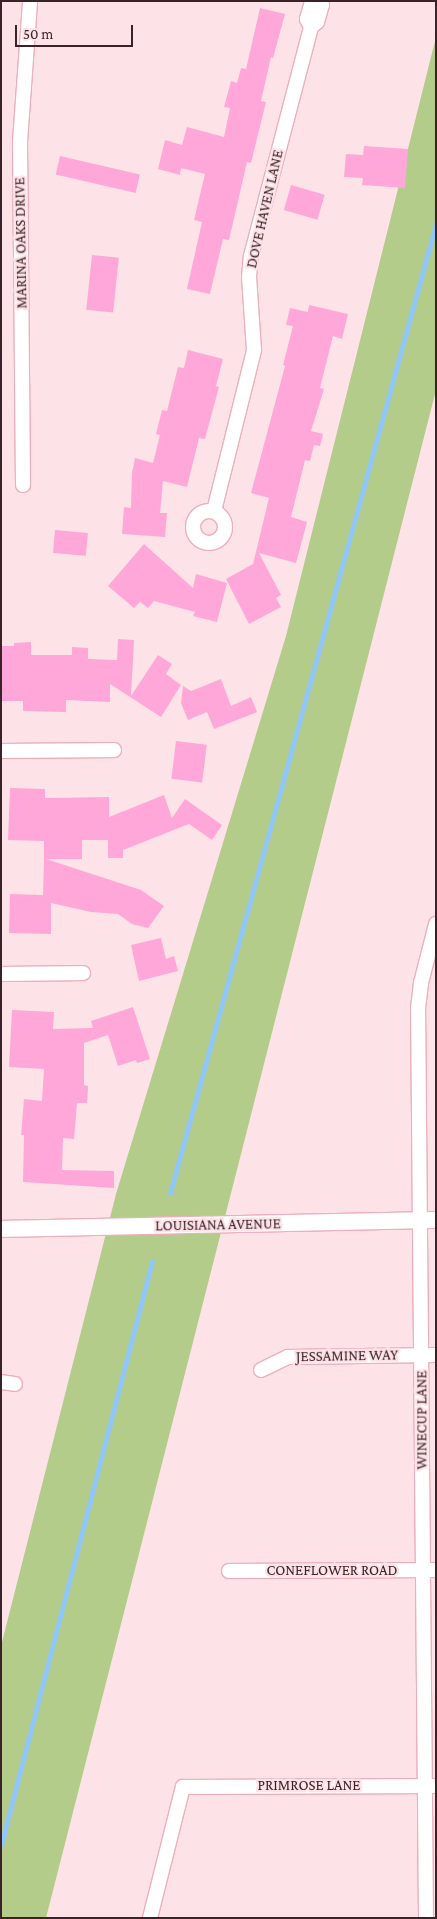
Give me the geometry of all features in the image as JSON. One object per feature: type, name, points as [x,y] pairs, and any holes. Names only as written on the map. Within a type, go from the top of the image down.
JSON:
[{"type":"street","name":"MARINA OAKS DRIVE","points":[[23,484],[20,142],[30,1]]},
{"type":"street","name":"DOVE HAVEN LANE","points":[[311,27],[307,19],[312,1]]},
{"type":"street","name":"DOVE HAVEN LANE","points":[[214,511],[254,350],[249,277],[251,256],[311,27],[317,22],[322,5],[320,1]]},
{"type":"street","points":[[1,751],[114,750]]},
{"type":"street","name":"WINECUP LANE","points":[[426,1918],[431,1786],[429,1570],[421,1356],[428,1220],[418,1008],[421,983],[436,924]]},
{"type":"street","points":[[1,974],[83,973]]},
{"type":"street","name":"LOUISIANA AVENUE","points":[[1,1229],[428,1220]]},
{"type":"street","name":"JESSAMINE WAY","points":[[260,1370],[288,1357],[436,1355]]},
{"type":"street","name":"CONEFLOWER ROAD","points":[[229,1571],[429,1570]]},
{"type":"street","name":"PRIMROSE LANE","points":[[150,1918],[183,1787],[431,1786]]},
{"type":"green space","points":[[436,37],[436,390],[46,1918],[1,1918],[1,1646],[116,1194],[286,636]]},
{"type":"building","points":[[260,8],[285,14],[273,58],[271,57],[261,101],[266,102],[251,163],[247,162],[229,240],[223,239],[210,294],[187,289],[202,222],[194,220],[205,174],[181,168],[180,175],[158,169],[165,140],[182,145],[187,127],[224,137],[230,108],[224,107],[231,81],[237,83],[241,68],[246,69]]},
{"type":"building","points":[[364,146],[408,149],[405,188],[362,185],[363,178],[344,177],[346,154],[363,155]]},
{"type":"building","points":[[60,156],[140,174],[136,193],[56,175]]},
{"type":"building","points":[[291,185],[325,195],[317,220],[284,210]]},
{"type":"building","points":[[92,255],[119,258],[113,313],[86,310]]},
{"type":"building","points":[[309,305],[348,314],[342,339],[333,336],[320,388],[324,389],[311,431],[323,434],[320,446],[314,445],[310,461],[305,460],[291,517],[307,522],[296,563],[259,553],[281,595],[276,598],[281,607],[249,624],[226,579],[253,564],[269,498],[251,493],[285,366],[283,365],[293,326],[286,325],[290,308],[308,312]]},
{"type":"building","points":[[188,350],[223,359],[216,386],[219,387],[205,439],[199,438],[187,487],[163,481],[160,513],[167,513],[165,537],[122,534],[124,507],[131,508],[132,473],[135,458],[153,463],[160,435],[156,434],[162,410],[167,411],[178,367],[184,368]]},
{"type":"building","points":[[55,530],[88,533],[86,556],[53,553]]},
{"type":"building","points":[[144,544],[193,588],[196,574],[227,583],[217,622],[193,616],[195,612],[154,601],[148,608],[140,602],[134,608],[108,586]]},
{"type":"building","points":[[118,639],[134,640],[131,696],[158,655],[172,664],[166,674],[181,685],[161,717],[110,684],[110,702],[66,700],[66,712],[23,711],[23,701],[1,701],[1,646],[14,646],[14,643],[31,642],[31,655],[72,655],[72,647],[88,648],[88,659],[117,660]]},
{"type":"building","points":[[221,679],[231,706],[251,697],[257,712],[214,729],[207,712],[188,720],[181,703],[183,686],[191,691]]},
{"type":"building","points":[[176,741],[207,745],[202,782],[171,779]]},
{"type":"building","points":[[10,788],[45,789],[45,798],[109,797],[109,817],[164,795],[172,818],[185,799],[222,825],[212,840],[189,824],[123,850],[123,858],[108,858],[108,840],[82,840],[82,859],[46,859],[141,890],[164,906],[148,928],[132,924],[118,914],[91,912],[51,903],[51,934],[9,933],[10,894],[43,895],[44,859],[44,841],[8,840]]},
{"type":"building","points":[[161,938],[166,959],[174,956],[178,971],[139,981],[131,945]]},
{"type":"building","points":[[133,1007],[150,1059],[137,1063],[136,1060],[118,1066],[108,1035],[84,1043],[84,1085],[88,1086],[87,1103],[77,1103],[74,1139],[63,1138],[62,1170],[114,1171],[114,1188],[23,1182],[24,1135],[21,1135],[24,1099],[42,1101],[44,1069],[9,1067],[12,1010],[54,1012],[53,1029],[93,1028],[91,1021]]},
{"type":"waterway","points":[[170,1193],[436,223]]},
{"type":"waterway","points":[[1,1845],[152,1261]]}]
